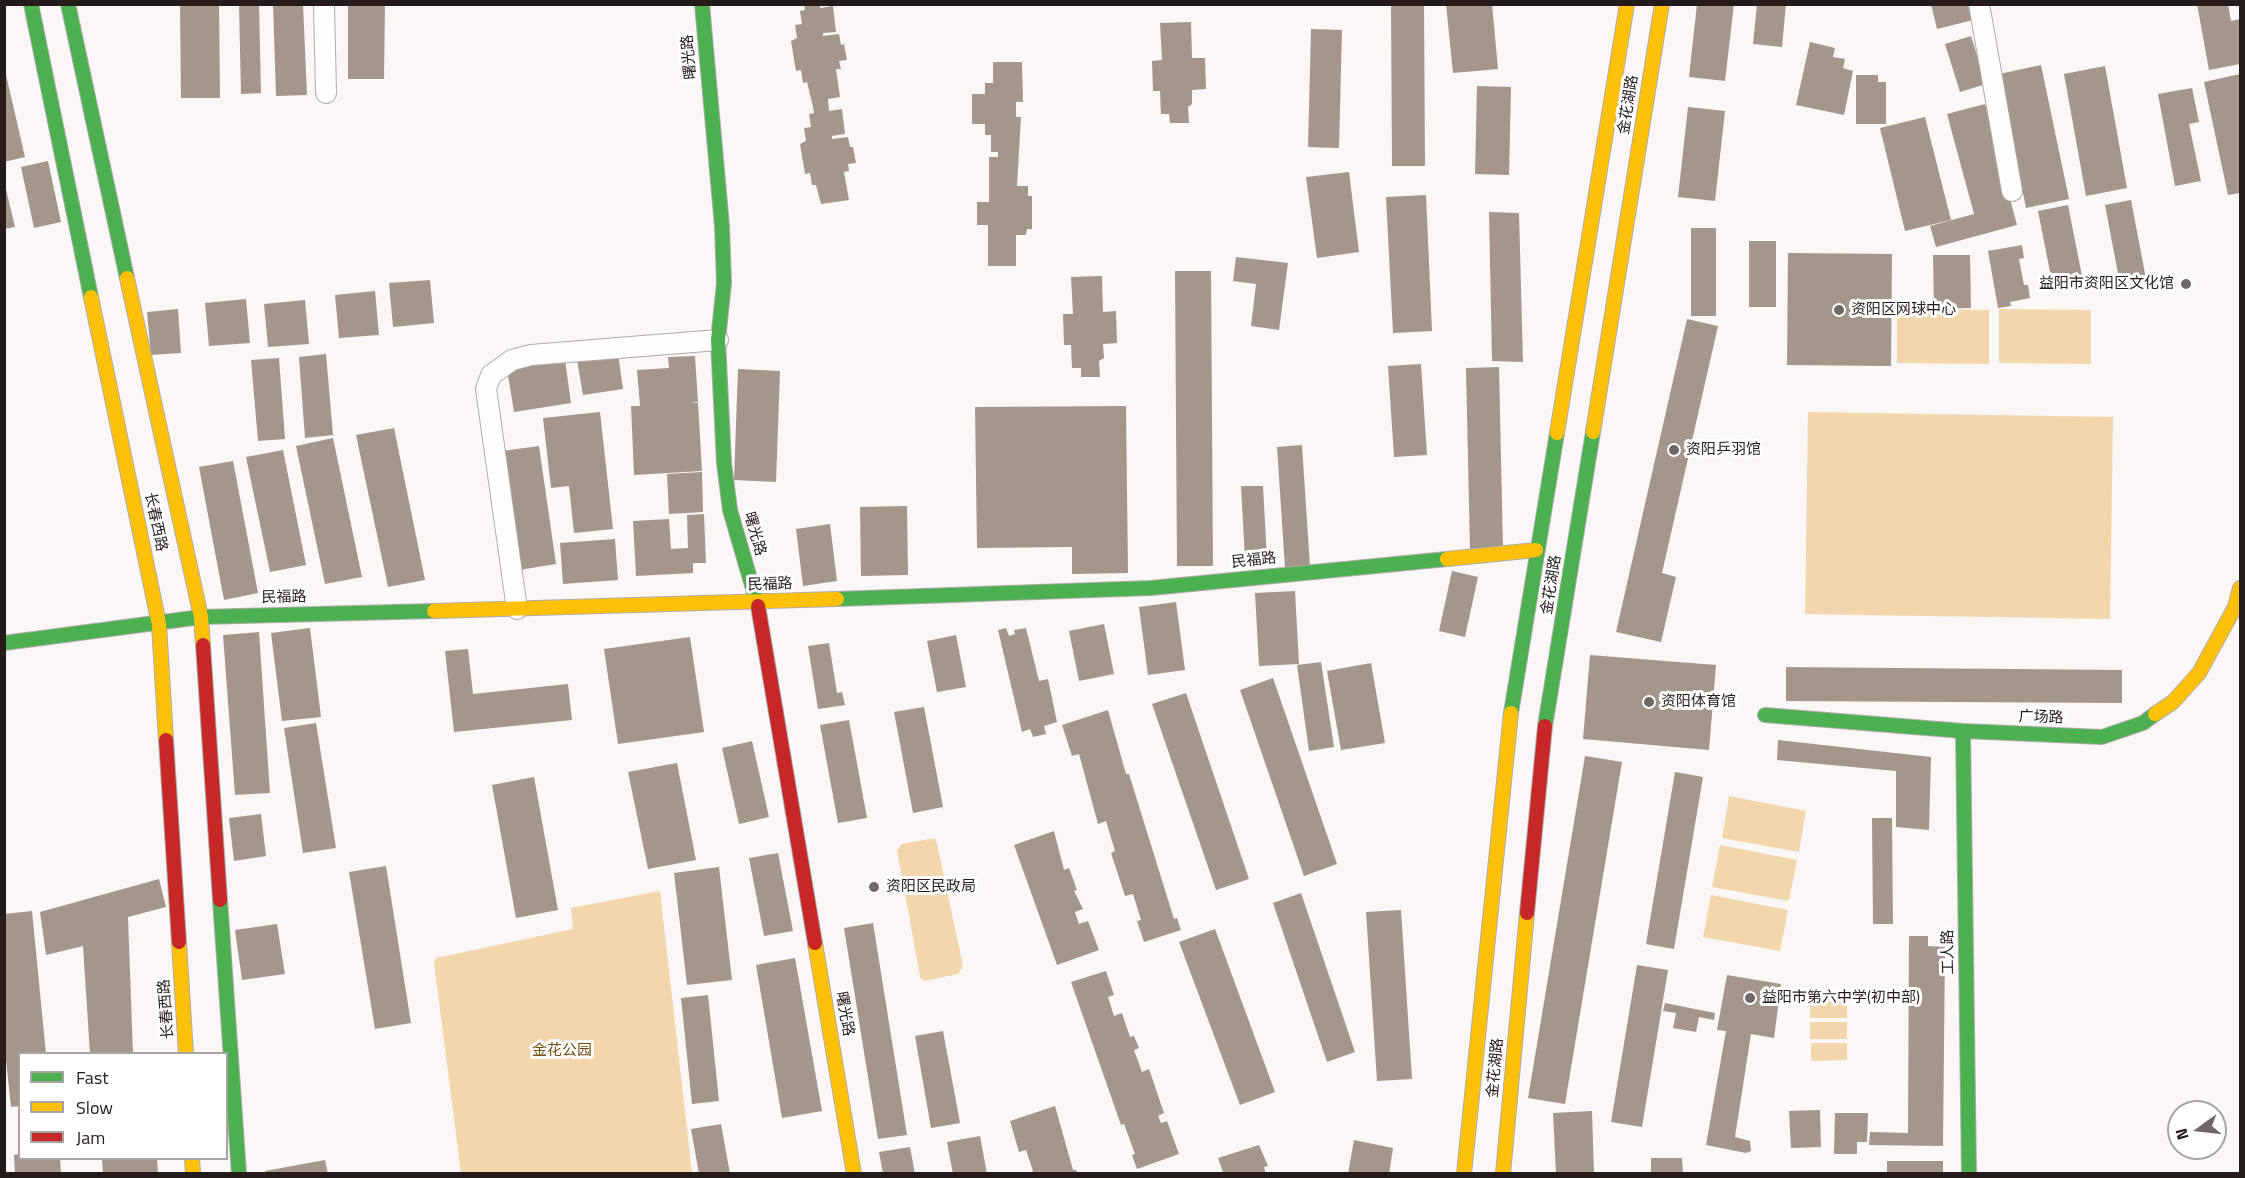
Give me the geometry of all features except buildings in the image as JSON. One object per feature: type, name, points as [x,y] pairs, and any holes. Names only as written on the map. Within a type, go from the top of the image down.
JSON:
[{"type":"main road","name":"长春西路","points":[[31,4],[159,624],[186,1052]]},
{"type":"main road","points":[[68,4],[201,617],[239,1173]]},
{"type":"main road","name":"曙光路","points":[[702,4],[722,226],[724,283],[718,340],[720,418],[730,510],[756,602],[854,1173]]},
{"type":"main road","points":[[1464,1173],[1506,745],[1536,550],[1627,4]]},
{"type":"main road","name":"金花湖路","points":[[1503,1173],[1542,748],[1662,4]]},
{"type":"main road","name":"民福路","points":[[4,643],[201,617],[756,602],[1151,588],[1536,550]]},
{"type":"main road","name":"广场路","points":[[1765,715],[1963,731],[2102,737],[2143,723],[2173,702],[2199,673],[2235,607],[2241,588]]},
{"type":"main road","name":"工人路","points":[[1963,731],[1969,1173]]},
{"type":"street","points":[[324,4],[326,93]]},
{"type":"street","points":[[1979,4],[2012,191]]},
{"type":"street","points":[[517,609],[486,390],[491,375],[512,360],[531,355],[718,340]]},
{"type":"green space","points":[[1897,309],[1989,310],[1989,364],[1897,363]]},
{"type":"green space","points":[[1999,309],[2091,310],[2091,364],[1999,363]]},
{"type":"green space","points":[[1808,412],[2113,417],[2110,619],[1805,614]]},
{"type":"green space","points":[[1729,796],[1806,811],[1799,852],[1722,838]]},
{"type":"green space","points":[[934,839],[937,843],[963,966],[958,974],[924,981],[920,977],[897,850],[902,844]]},
{"type":"green space","points":[[1720,845],[1797,860],[1789,901],[1712,887]]},
{"type":"green space","name":"金花公园","points":[[660,891],[692,1173],[461,1173],[434,963],[436,958],[573,929],[571,908]]},
{"type":"green space","points":[[1711,895],[1788,910],[1780,951],[1703,937]]},
{"type":"green space","points":[[1810,1001],[1847,1001],[1847,1018],[1810,1018]]},
{"type":"green space","points":[[1810,1022],[1847,1022],[1847,1039],[1810,1039]]},
{"type":"green space","points":[[1811,1043],[1847,1043],[1847,1060],[1811,1061]]},
{"type":"traffic: fast","points":[[31,4],[91,297]]},
{"type":"traffic: fast","points":[[68,4],[127,278]]},
{"type":"traffic: fast","points":[[702,4],[722,226],[724,283],[718,340],[724,463],[730,510],[758,606]]},
{"type":"traffic: fast","points":[[1545,726],[1593,432]]},
{"type":"traffic: fast","points":[[1511,713],[1557,433]]},
{"type":"traffic: fast","points":[[837,599],[1151,588],[1447,559]]},
{"type":"traffic: fast","points":[[4,643],[201,617],[434,611]]},
{"type":"traffic: fast","points":[[1765,715],[1963,731],[2102,737],[2143,723],[2155,714]]},
{"type":"traffic: fast","points":[[1963,731],[1969,1174]]},
{"type":"traffic: fast","points":[[220,900],[239,1174]]},
{"type":"traffic: slow","points":[[1557,433],[1627,4]]},
{"type":"traffic: slow","points":[[1593,432],[1662,4]]},
{"type":"traffic: slow","points":[[127,278],[201,617],[203,645]]},
{"type":"traffic: slow","points":[[91,297],[159,624],[166,740]]},
{"type":"traffic: slow","points":[[1447,559],[1536,550]]},
{"type":"traffic: slow","points":[[2155,714],[2173,702],[2199,673],[2235,607],[2240,588]]},
{"type":"traffic: slow","points":[[434,611],[837,599]]},
{"type":"traffic: slow","points":[[1464,1174],[1511,713]]},
{"type":"traffic: slow","points":[[1503,1174],[1527,913]]},
{"type":"traffic: slow","points":[[179,942],[186,1052]]},
{"type":"traffic: slow","points":[[815,943],[854,1174]]},
{"type":"traffic: slow","points":[[192,1160],[193,1174]]},
{"type":"traffic: jam","points":[[758,606],[815,943]]},
{"type":"traffic: jam","points":[[203,645],[220,900]]},
{"type":"traffic: jam","points":[[1527,913],[1545,726]]},
{"type":"traffic: jam","points":[[166,740],[179,942]]},
{"type":"place","name":"益阳市资阳区文化馆","points":[[2186,284]]},
{"type":"place","name":"资阳区网球中心","points":[[1839,310]]},
{"type":"place","name":"资阳乒羽馆","points":[[1674,450]]},
{"type":"place","name":"资阳体育馆","points":[[1649,702]]},
{"type":"place","name":"资阳区民政局","points":[[874,887]]},
{"type":"place","name":"益阳市第六中学(初中部)","points":[[1750,998]]}]
